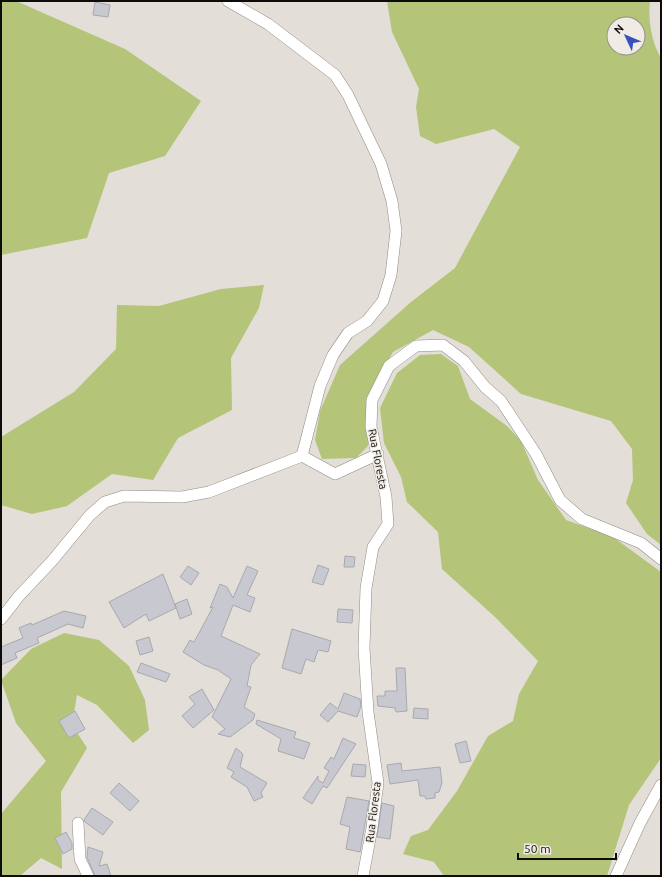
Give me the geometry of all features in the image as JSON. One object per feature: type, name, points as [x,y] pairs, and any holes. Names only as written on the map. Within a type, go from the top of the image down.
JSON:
[{"type":"street","points":[[228,1],[268,24],[335,75],[348,95],[381,164],[392,201],[396,231],[391,276],[383,301],[367,321],[348,334],[333,355],[320,386],[302,456]]},
{"type":"street","name":"Rua Floresta","points":[[363,876],[372,828],[378,783],[368,712],[364,648],[366,588],[373,547],[388,524],[386,497],[381,481],[378,454],[371,427],[372,400],[389,366],[416,346],[443,345],[464,361],[485,386],[501,401],[536,454],[560,500],[582,519],[641,543],[661,559]]},
{"type":"street","points":[[1,619],[19,596],[52,561],[90,515],[105,502],[124,496],[182,498],[208,492],[302,456],[335,474],[378,454]]},
{"type":"street","points":[[616,876],[640,823],[661,785]]},
{"type":"street","points":[[78,823],[80,859],[88,876]]},
{"type":"green space","points":[[1,1],[16,1],[125,49],[201,101],[165,156],[109,173],[87,238],[1,255]]},
{"type":"green space","points":[[387,1],[650,1],[649,15],[651,30],[655,45],[661,58],[661,545],[647,534],[626,503],[633,480],[632,449],[611,421],[521,394],[469,347],[433,330],[393,352],[367,397],[368,446],[356,458],[322,459],[315,440],[320,411],[340,365],[411,302],[455,268],[520,147],[494,129],[436,144],[420,136],[416,107],[419,89],[392,32]]},
{"type":"green space","points":[[264,285],[259,308],[231,358],[232,410],[178,438],[153,480],[112,474],[67,506],[32,514],[1,505],[1,437],[74,392],[116,349],[117,305],[159,306],[221,289]]},
{"type":"green space","points":[[441,354],[458,366],[470,399],[507,426],[521,441],[538,480],[566,520],[613,537],[661,572],[661,758],[629,805],[607,876],[444,876],[434,862],[403,854],[411,836],[428,830],[457,791],[488,736],[513,721],[519,694],[538,661],[495,617],[442,569],[438,532],[407,502],[401,477],[384,443],[380,408],[397,373],[420,355]]},
{"type":"green space","points":[[64,633],[99,640],[129,666],[145,700],[149,730],[133,743],[97,705],[77,695],[72,725],[87,748],[61,792],[62,869],[41,858],[20,876],[1,876],[1,814],[46,761],[16,723],[1,680],[31,649]]},
{"type":"building","points":[[95,2],[110,5],[108,17],[93,15]]},
{"type":"building","points":[[345,556],[355,557],[354,567],[344,567]]},
{"type":"building","points":[[318,565],[329,569],[323,585],[312,582]]},
{"type":"building","points":[[188,566],[199,573],[191,585],[180,577]]},
{"type":"building","points":[[247,566],[258,571],[247,595],[255,598],[250,612],[233,605],[221,636],[260,654],[251,665],[247,686],[251,687],[244,707],[255,714],[253,720],[230,737],[218,734],[225,729],[212,717],[231,679],[218,670],[204,665],[183,652],[190,640],[194,642],[199,633],[213,607],[210,608],[220,584],[227,587],[233,598]]},
{"type":"building","points":[[163,574],[176,608],[149,621],[146,614],[124,628],[109,602]]},
{"type":"building","points":[[187,599],[192,614],[180,619],[175,604]]},
{"type":"building","points":[[338,609],[353,610],[352,623],[337,622]]},
{"type":"building","points":[[64,611],[86,616],[83,628],[68,624],[37,638],[39,643],[15,653],[17,658],[1,665],[1,647],[23,638],[19,628],[31,623],[32,625]]},
{"type":"building","points":[[292,629],[331,641],[328,652],[318,650],[314,662],[306,659],[301,674],[282,668]]},
{"type":"building","points":[[149,637],[153,651],[140,655],[136,641]]},
{"type":"building","points":[[141,663],[170,674],[166,682],[137,672]]},
{"type":"building","points":[[396,668],[405,668],[407,711],[396,712],[395,708],[378,706],[377,696],[385,696],[385,691],[397,691]]},
{"type":"building","points":[[202,689],[214,710],[193,728],[182,716],[195,704],[189,697]]},
{"type":"building","points":[[344,693],[360,699],[361,706],[357,717],[338,711],[328,722],[320,715],[330,703],[338,709]]},
{"type":"building","points":[[414,708],[428,709],[428,719],[413,718]]},
{"type":"building","points":[[75,711],[85,729],[69,738],[59,721]]},
{"type":"building","points":[[257,720],[296,732],[294,738],[310,743],[304,759],[278,751],[281,739],[256,724]]},
{"type":"building","points":[[343,738],[356,744],[327,788],[323,786],[312,804],[303,798],[318,776],[318,780],[323,783],[329,771],[324,768],[331,757],[334,759]]},
{"type":"building","points":[[466,741],[471,761],[460,763],[455,744]]},
{"type":"building","points":[[236,748],[243,754],[240,767],[267,783],[261,793],[263,797],[254,801],[247,787],[231,777],[234,772],[227,768]]},
{"type":"building","points":[[401,763],[402,771],[440,767],[442,783],[439,792],[435,793],[435,798],[426,799],[425,796],[420,796],[418,780],[390,784],[387,765]]},
{"type":"building","points":[[353,764],[366,765],[365,777],[351,776]]},
{"type":"building","points":[[119,783],[139,801],[130,811],[110,793]]},
{"type":"building","points":[[347,797],[369,801],[360,852],[346,849],[350,827],[340,824]]},
{"type":"building","points":[[382,803],[394,806],[390,839],[377,837]]},
{"type":"building","points":[[92,808],[113,822],[103,835],[84,820]]},
{"type":"building","points":[[66,832],[72,843],[72,849],[63,854],[55,838]]},
{"type":"building","points":[[88,847],[103,852],[99,866],[107,864],[111,876],[95,876],[87,857]]}]
